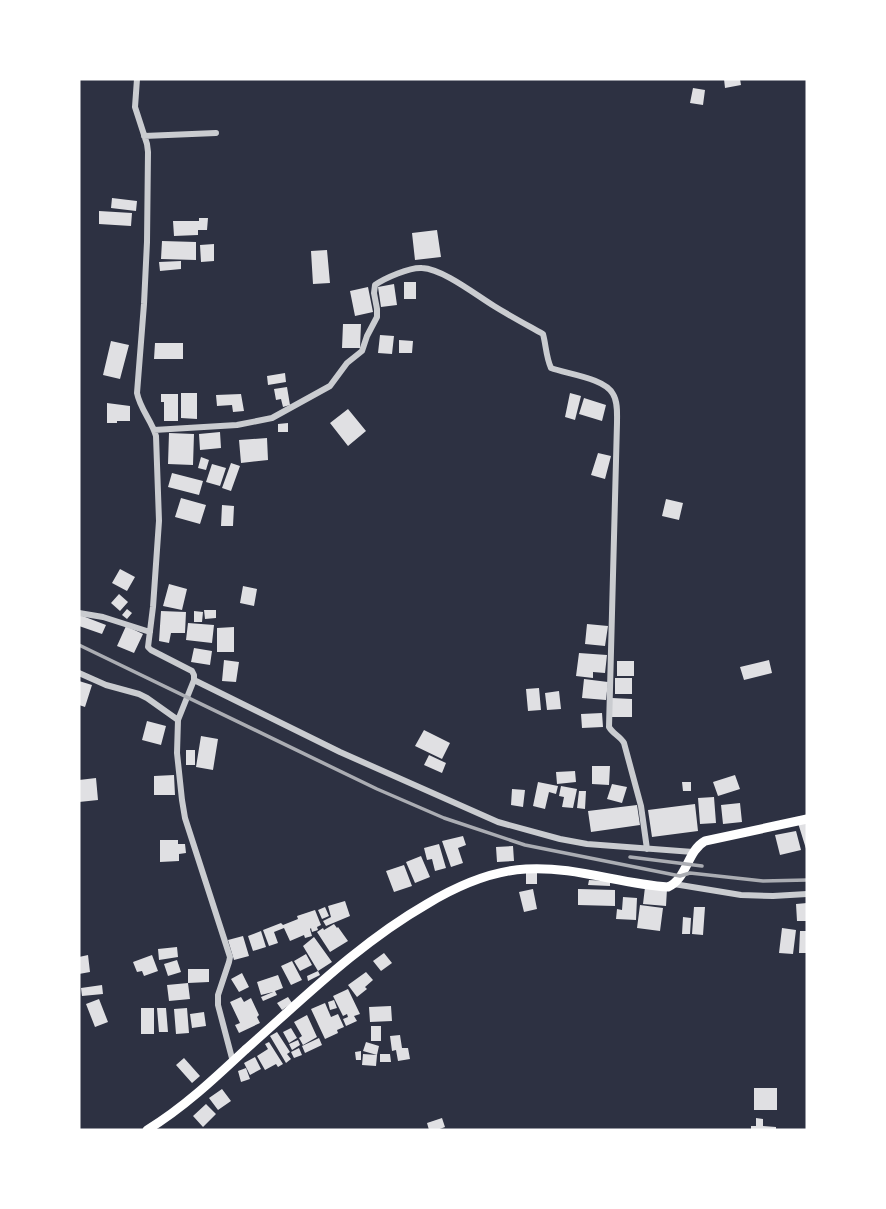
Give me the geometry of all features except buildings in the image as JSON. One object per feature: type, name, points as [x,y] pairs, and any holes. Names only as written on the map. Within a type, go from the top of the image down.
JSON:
[{"type":"main road","points":[[146,1130],[172,1113],[233,1062],[367,944],[409,914],[457,887],[495,874],[526,869],[559,870],[664,887],[674,884],[696,846],[705,841],[807,819]]},
{"type":"street","points":[[137,79],[135,107],[148,152],[147,242],[137,393],[140,404],[155,430],[159,521],[148,647],[192,671],[194,675],[178,720],[177,753],[185,818],[230,957],[218,995],[218,1005],[233,1062]]},
{"type":"street","points":[[144,136],[216,133]]},
{"type":"street","points":[[155,430],[237,425],[272,418],[330,386],[347,363],[362,351],[377,317],[374,293],[376,285],[410,269],[423,268],[441,273],[543,334],[551,368],[578,375],[613,392],[617,423],[609,727],[624,743],[641,806],[647,849]]},
{"type":"street","points":[[79,613],[103,617],[150,632]]},
{"type":"street","points":[[79,673],[106,685],[139,694],[178,720]]},
{"type":"street","points":[[194,680],[340,752],[498,822],[574,842],[693,852]]},
{"type":"street","points":[[674,884],[752,896],[807,894]]},
{"type":"railway","points":[[79,645],[377,789],[444,818],[525,845],[680,876],[690,873],[763,881],[807,880]]},
{"type":"railway","points":[[630,857],[702,866]]}]
